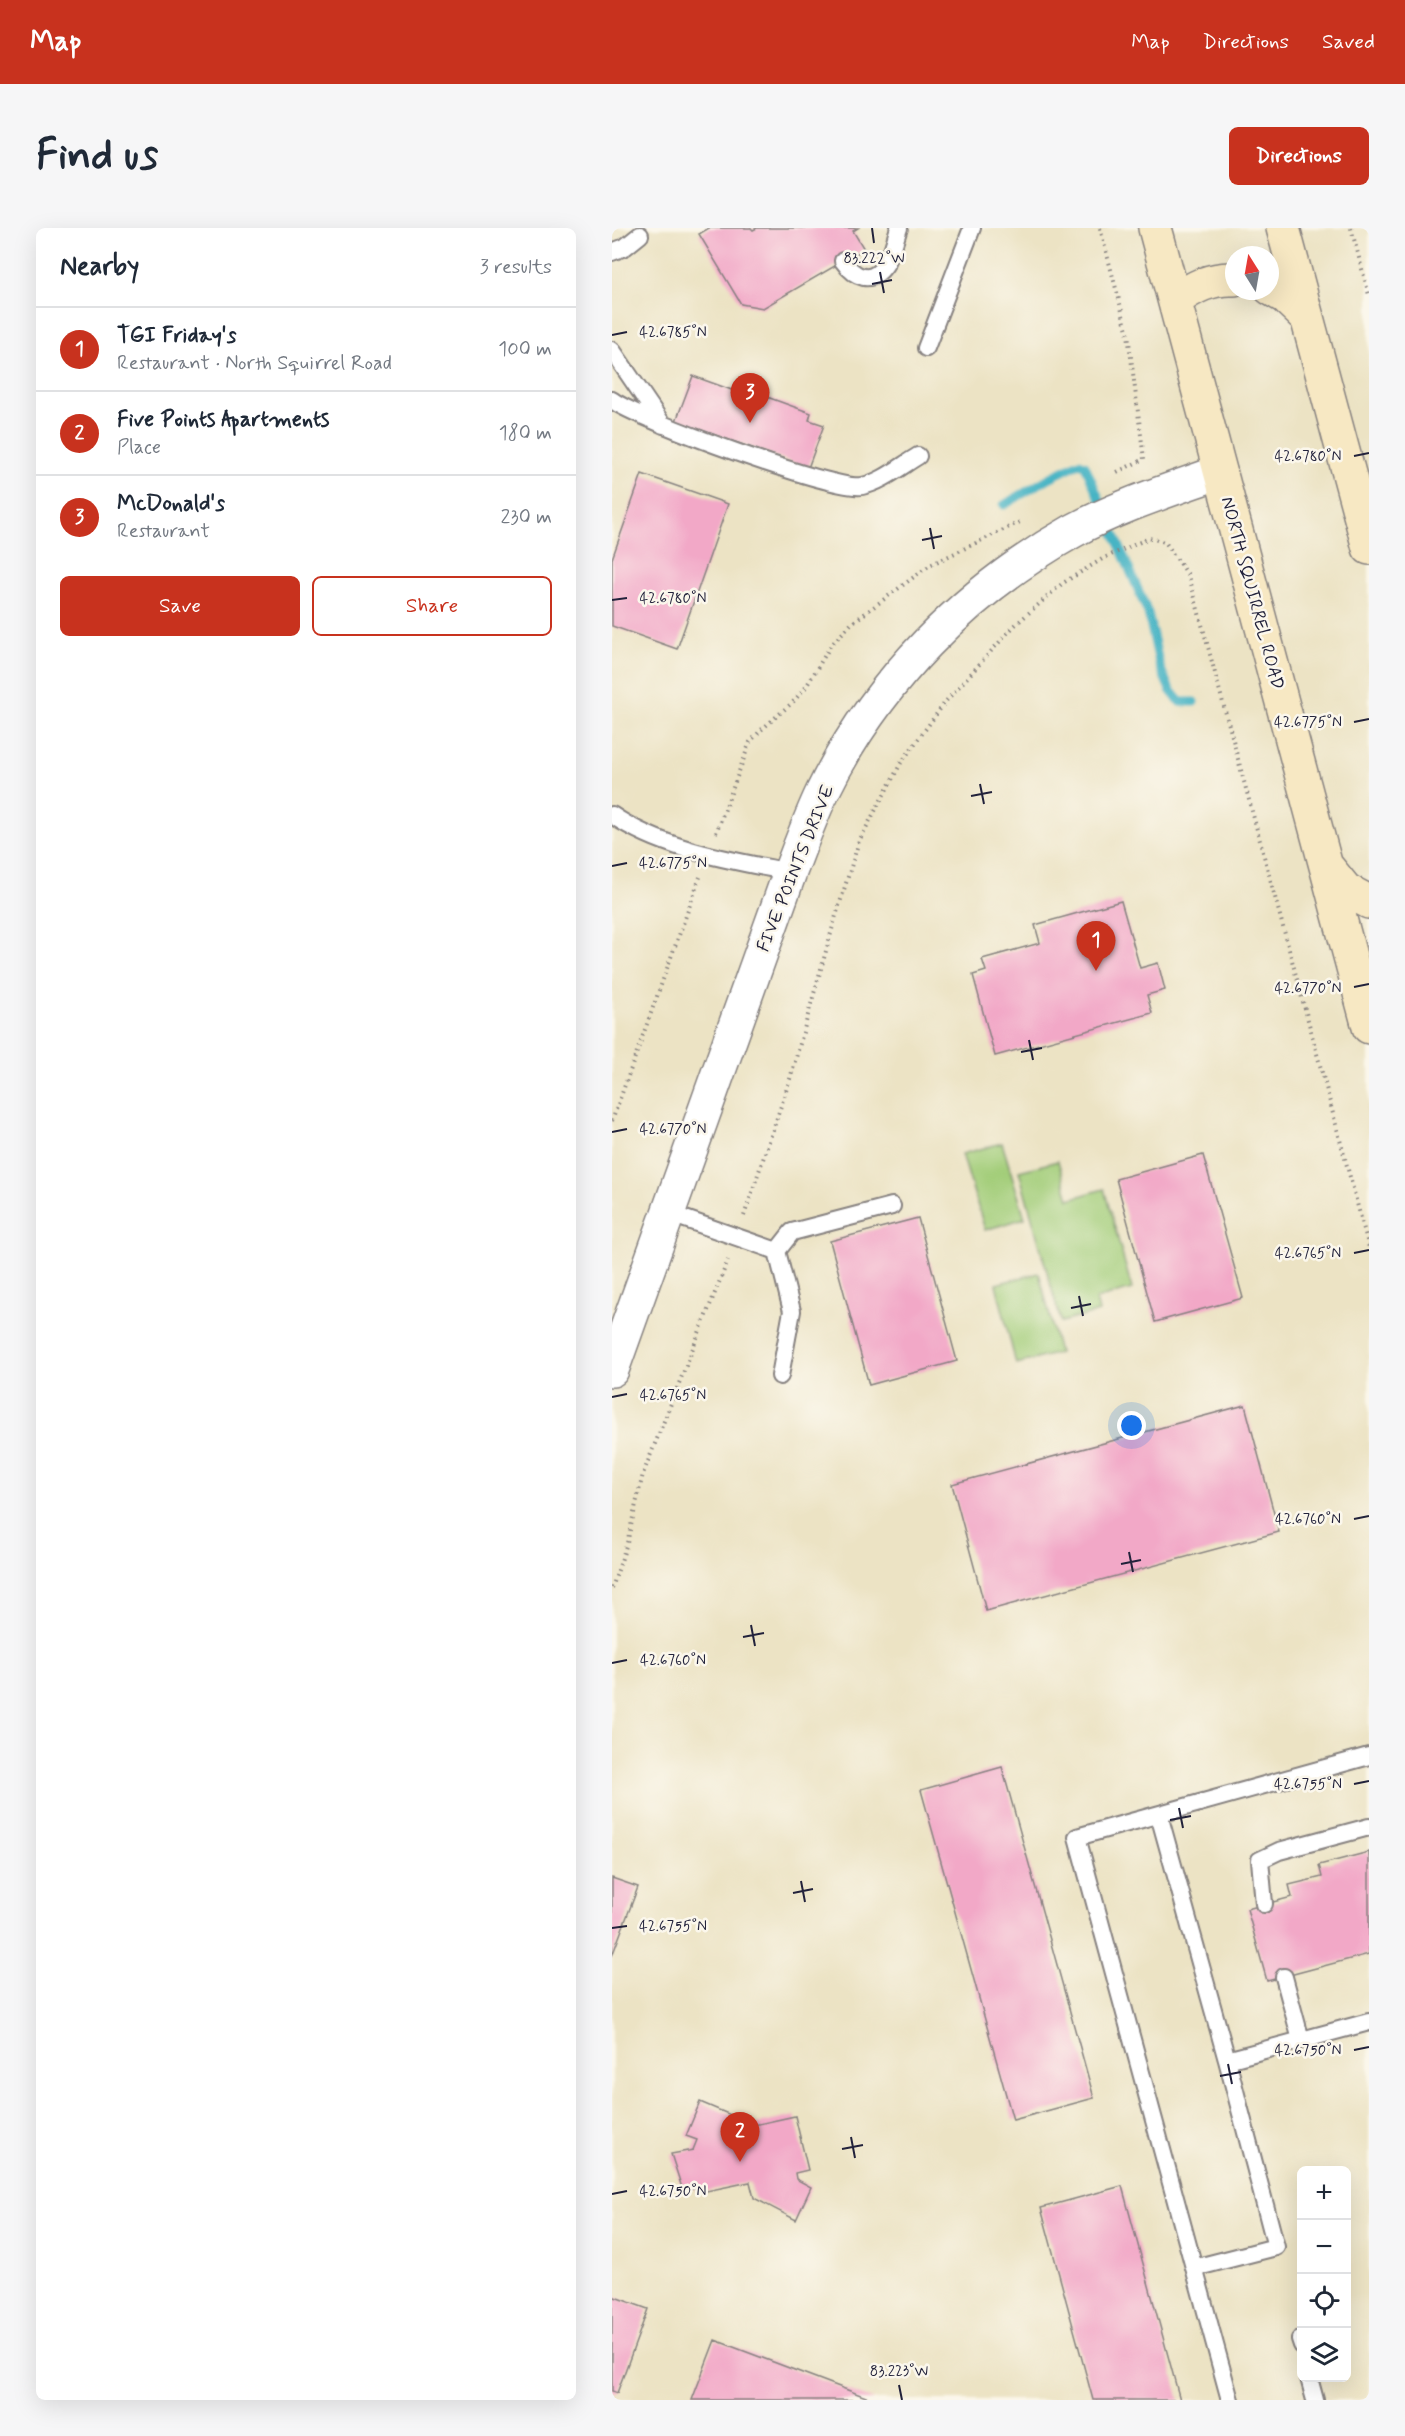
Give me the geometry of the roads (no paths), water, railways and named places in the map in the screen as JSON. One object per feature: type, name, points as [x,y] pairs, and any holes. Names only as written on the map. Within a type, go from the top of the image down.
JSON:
[{"type":"main road","name":"NORTH SQUIRREL ROAD","points":[[1155,228],[1369,1027]]},
{"type":"main road","points":[[1283,228],[1369,548]]},
{"type":"main road","points":[[1175,301],[1190,289],[1225,278]]},
{"type":"main road","points":[[1279,293],[1307,318]]},
{"type":"main road","points":[[1327,866],[1346,890],[1369,902]]},
{"type":"street","name":"FIVE POINTS DRIVE","points":[[612,1370],[789,872],[822,792],[860,728],[926,645],[956,615],[1016,567],[1074,531],[1143,499],[1220,472]]},
{"type":"lane","points":[[843,261],[859,278],[866,278],[877,273],[886,265],[899,228]]},
{"type":"lane","points":[[926,348],[972,228]]},
{"type":"lane","points":[[612,252],[624,247],[640,235]]},
{"type":"lane","points":[[612,350],[663,425]]},
{"type":"lane","points":[[612,400],[630,412],[663,425],[811,477],[850,486],[870,483],[918,456]]},
{"type":"lane","points":[[612,815],[632,828],[708,855],[789,872]]},
{"type":"lane","points":[[777,1251],[792,1232],[892,1206]]},
{"type":"lane","points":[[668,1213],[777,1251]]},
{"type":"lane","points":[[777,1251],[792,1311],[780,1376]]},
{"type":"lane","points":[[1230,2400],[1077,1837],[1369,1756]]},
{"type":"lane","points":[[1159,1815],[1276,2247],[1194,2268]]},
{"type":"lane","points":[[1264,1904],[1260,1860],[1279,1851],[1369,1827]]},
{"type":"lane","points":[[1284,1977],[1301,2040]]},
{"type":"lane","points":[[1227,2060],[1369,2022]]},
{"type":"lane","points":[[1310,2382],[1315,2400]]},
{"type":"waterway","points":[[1004,505],[1079,463],[1085,465],[1148,613],[1160,667],[1170,690],[1180,702],[1194,702]]},
{"type":"place","name":"McDonald's","points":[[750,423]]},
{"type":"place","name":"TGI Friday's","points":[[1096,971]]},
{"type":"place","name":"Five Points Apartments","points":[[740,2162]]}]
